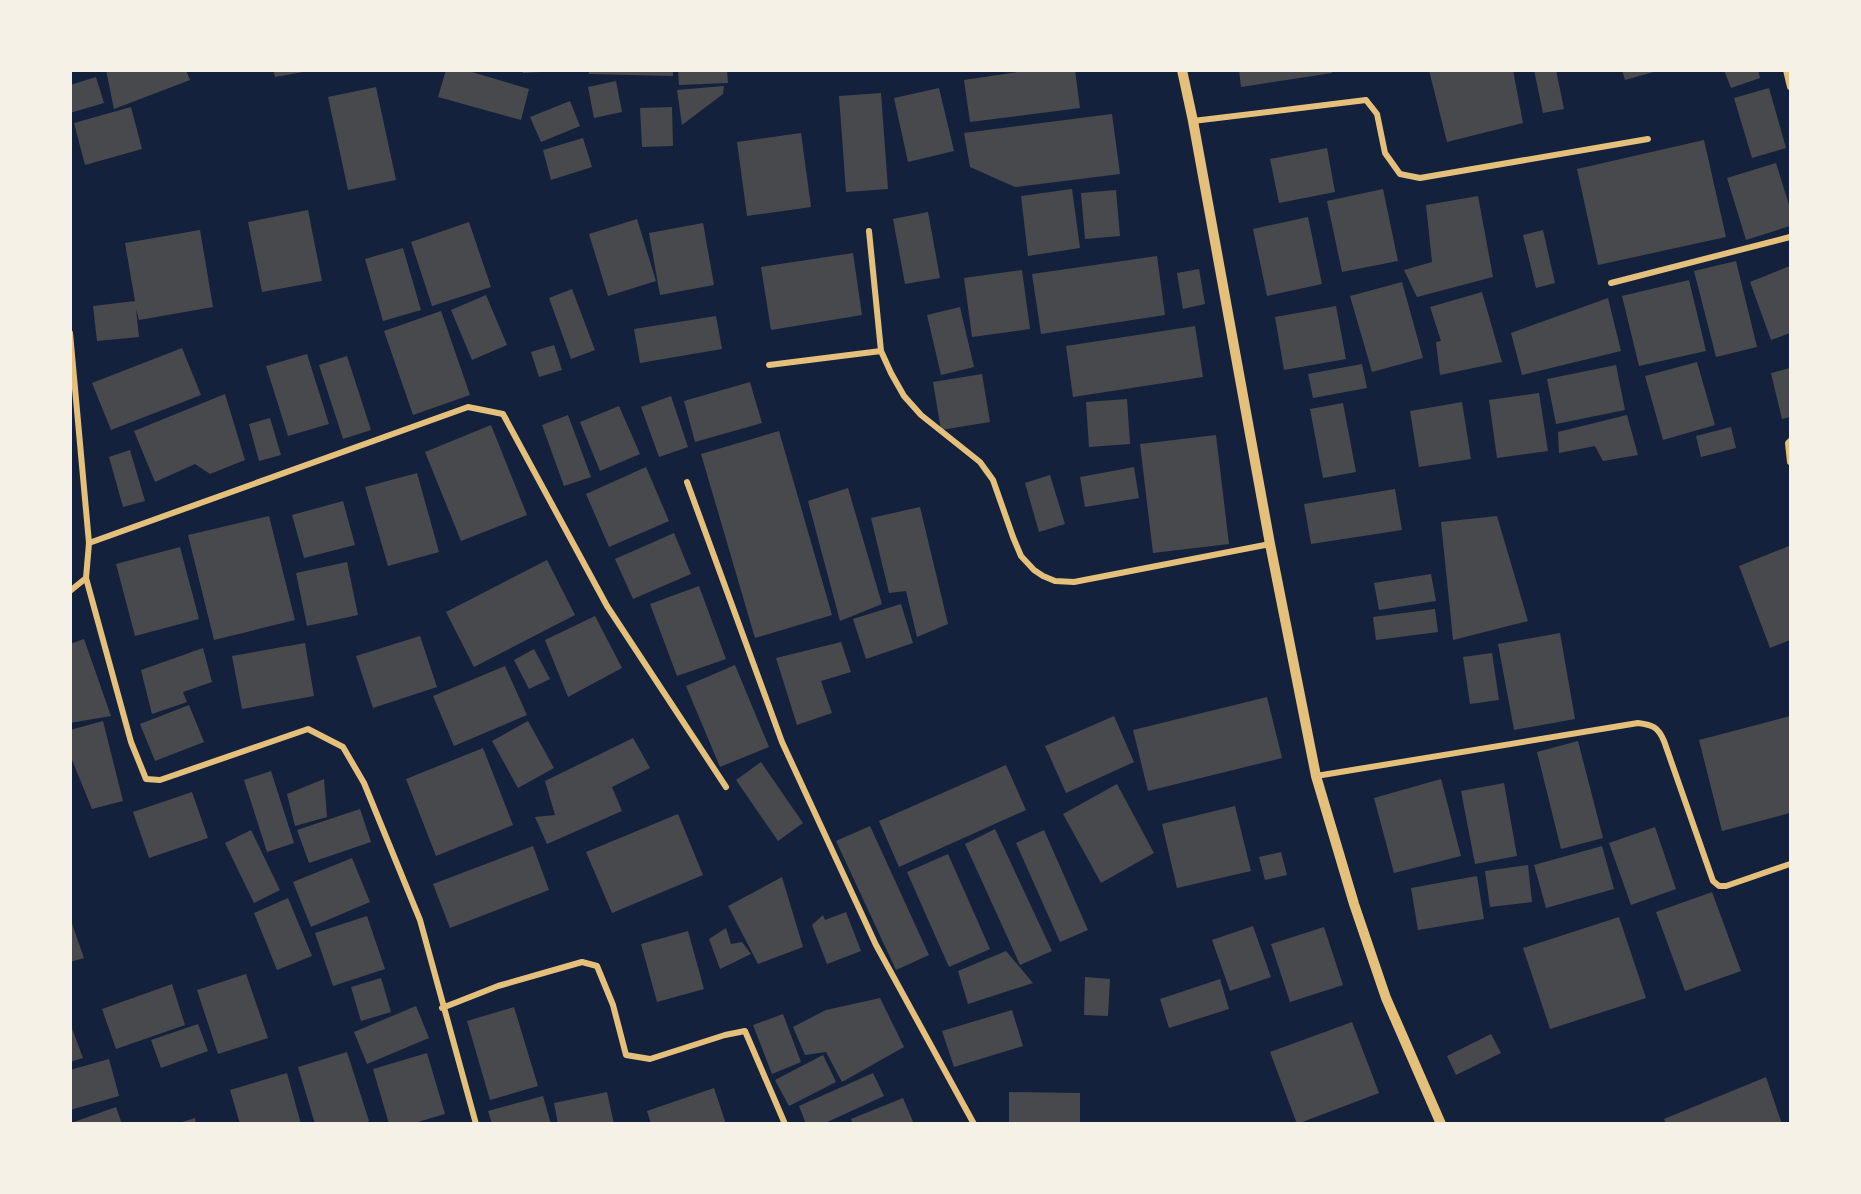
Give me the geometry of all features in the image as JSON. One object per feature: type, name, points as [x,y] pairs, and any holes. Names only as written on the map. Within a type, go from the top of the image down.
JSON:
[{"type":"street","points":[[1182,70],[1270,544],[1317,776],[1354,904],[1386,998],[1441,1124]]},
{"type":"street","points":[[1786,70],[1791,87]]},
{"type":"street","points":[[1193,121],[1366,100],[1377,114],[1385,153],[1400,174],[1420,178],[1648,139]]},
{"type":"street","points":[[869,231],[881,351],[891,373],[904,396],[921,415],[980,462],[993,480],[1021,556],[1034,570],[1054,581],[1074,582],[1270,544]]},
{"type":"street","points":[[1611,283],[1791,237]]},
{"type":"street","points":[[70,333],[89,543],[86,578],[131,742],[146,779],[160,780],[308,729],[343,747],[364,783],[420,920],[442,1008],[476,1124]]},
{"type":"street","points":[[769,365],[881,351]]},
{"type":"street","points":[[89,543],[468,407],[503,414],[607,606],[726,787]]},
{"type":"street","points":[[1791,441],[1788,443],[1791,462]]},
{"type":"street","points":[[687,482],[782,742],[876,945],[974,1124]]},
{"type":"street","points":[[70,591],[86,578]]},
{"type":"street","points":[[1317,776],[1638,723],[1653,725],[1659,729],[1664,741],[1713,881],[1719,886],[1726,886],[1791,864]]},
{"type":"street","points":[[442,1008],[498,986],[582,962],[597,966],[613,1005],[626,1055],[650,1059],[725,1035],[745,1031],[785,1124]]},
{"type":"building","points":[[106,70],[186,70],[190,80],[114,109]]},
{"type":"building","points":[[273,70],[303,70],[303,72],[275,77]]},
{"type":"building","points":[[446,70],[465,70],[529,89],[521,120],[438,97]]},
{"type":"building","points":[[523,70],[540,70],[540,72],[523,73]]},
{"type":"building","points":[[589,70],[673,70],[673,76],[589,74]]},
{"type":"building","points":[[678,70],[727,70],[728,83],[679,85]]},
{"type":"building","points":[[1031,70],[1075,70],[1080,108],[970,122],[964,80]]},
{"type":"building","points":[[1239,70],[1332,70],[1332,73],[1241,87]]},
{"type":"building","points":[[1429,70],[1513,70],[1523,123],[1447,142]]},
{"type":"building","points":[[1534,70],[1556,70],[1564,109],[1543,113]]},
{"type":"building","points":[[1622,70],[1657,70],[1657,71],[1625,80]]},
{"type":"building","points":[[1724,70],[1758,70],[1760,78],[1731,88]]},
{"type":"building","points":[[96,77],[104,103],[70,113],[70,85]]},
{"type":"building","points":[[616,81],[622,112],[594,118],[588,87]]},
{"type":"building","points":[[724,86],[723,94],[682,125],[677,90]]},
{"type":"building","points":[[376,87],[396,180],[348,190],[328,97]]},
{"type":"building","points":[[939,88],[954,151],[908,162],[894,98]]},
{"type":"building","points":[[1769,88],[1786,148],[1752,158],[1734,98]]},
{"type":"building","points":[[881,93],[888,189],[846,192],[839,96]]},
{"type":"building","points":[[570,101],[580,126],[541,142],[530,117]]},
{"type":"building","points":[[131,107],[142,149],[85,165],[74,123]]},
{"type":"building","points":[[672,107],[673,146],[642,147],[640,108]]},
{"type":"building","points":[[1112,114],[1120,174],[1015,187],[970,167],[964,133]]},
{"type":"building","points":[[801,133],[811,207],[747,216],[737,142]]},
{"type":"building","points":[[583,138],[592,167],[551,180],[543,150]]},
{"type":"building","points":[[1704,140],[1726,237],[1598,265],[1577,169]]},
{"type":"building","points":[[1327,148],[1335,192],[1279,203],[1270,159]]},
{"type":"building","points":[[1776,163],[1790,208],[1790,226],[1746,240],[1727,178]]},
{"type":"building","points":[[1072,189],[1080,248],[1028,256],[1021,196]]},
{"type":"building","points":[[1383,189],[1398,261],[1342,272],[1327,201]]},
{"type":"building","points":[[1116,190],[1120,236],[1085,239],[1081,193]]},
{"type":"building","points":[[1478,196],[1493,277],[1417,297],[1404,270],[1432,262],[1426,205]]},
{"type":"building","points":[[308,210],[322,281],[262,292],[248,222]]},
{"type":"building","points":[[928,212],[940,278],[905,284],[893,219]]},
{"type":"building","points":[[1308,217],[1322,284],[1267,296],[1253,229]]},
{"type":"building","points":[[637,219],[656,281],[608,296],[589,234]]},
{"type":"building","points":[[469,222],[491,287],[432,306],[411,242]]},
{"type":"building","points":[[703,223],[714,285],[660,295],[649,233]]},
{"type":"building","points":[[200,230],[213,307],[139,320],[136,309],[139,337],[97,341],[93,306],[135,301],[125,243]]},
{"type":"building","points":[[1543,230],[1555,283],[1536,288],[1523,235]]},
{"type":"building","points":[[403,248],[421,310],[383,321],[365,259]]},
{"type":"building","points":[[853,253],[862,315],[771,330],[761,267]]},
{"type":"building","points":[[1157,256],[1165,315],[1041,334],[1032,274]]},
{"type":"building","points":[[1736,261],[1757,347],[1716,357],[1694,271]]},
{"type":"building","points":[[1790,266],[1790,333],[1771,340],[1750,282]]},
{"type":"building","points":[[1199,269],[1205,304],[1183,309],[1177,273]]},
{"type":"building","points":[[1022,270],[1030,329],[972,337],[964,278]]},
{"type":"building","points":[[1689,280],[1706,351],[1639,366],[1622,296]]},
{"type":"building","points":[[1402,282],[1423,358],[1372,372],[1350,296]]},
{"type":"building","points":[[572,289],[595,350],[571,359],[549,298]]},
{"type":"building","points":[[1482,292],[1502,362],[1440,375],[1436,342],[1441,341],[1430,307]]},
{"type":"building","points":[[486,295],[507,345],[472,360],[451,310]]},
{"type":"building","points":[[1608,298],[1621,351],[1522,375],[1511,333]]},
{"type":"building","points":[[1336,306],[1346,359],[1284,370],[1275,317]]},
{"type":"building","points":[[960,307],[974,367],[941,375],[927,315]]},
{"type":"building","points":[[441,311],[470,395],[413,415],[384,331]]},
{"type":"building","points":[[716,316],[722,349],[640,363],[634,329]]},
{"type":"building","points":[[1195,326],[1203,377],[1073,397],[1066,346]]},
{"type":"building","points":[[554,345],[562,370],[539,377],[531,352]]},
{"type":"building","points":[[182,348],[201,395],[111,430],[92,383]]},
{"type":"building","points":[[307,354],[329,424],[288,436],[266,366]]},
{"type":"building","points":[[347,356],[371,430],[343,439],[319,365]]},
{"type":"building","points":[[1697,362],[1715,425],[1663,440],[1645,376]]},
{"type":"building","points":[[1362,364],[1367,388],[1313,398],[1308,374]]},
{"type":"building","points":[[1616,365],[1625,410],[1556,424],[1547,379]]},
{"type":"building","points":[[1790,368],[1790,417],[1782,419],[1771,373]]},
{"type":"building","points":[[982,374],[990,422],[941,430],[933,382]]},
{"type":"building","points":[[750,382],[762,423],[695,442],[684,401]]},
{"type":"building","points":[[1539,393],[1548,451],[1497,458],[1489,400]]},
{"type":"building","points":[[225,394],[245,460],[210,474],[195,464],[155,482],[134,431]]},
{"type":"building","points":[[671,396],[688,447],[659,457],[641,407]]},
{"type":"building","points":[[1127,399],[1130,444],[1089,447],[1086,402]]},
{"type":"building","points":[[1462,402],[1471,459],[1419,467],[1410,411]]},
{"type":"building","points":[[1343,403],[1356,472],[1323,478],[1310,409]]},
{"type":"building","points":[[619,406],[640,454],[600,471],[580,422]]},
{"type":"building","points":[[568,415],[591,477],[564,486],[542,425]]},
{"type":"building","points":[[1627,415],[1638,455],[1603,461],[1595,446],[1559,453],[1558,432]]},
{"type":"building","points":[[270,418],[281,455],[259,461],[249,424]]},
{"type":"building","points":[[491,425],[527,515],[461,541],[425,452]]},
{"type":"building","points":[[1731,427],[1736,448],[1701,457],[1696,436]]},
{"type":"building","points":[[779,431],[832,615],[755,638],[701,454]]},
{"type":"building","points":[[1216,435],[1229,544],[1153,553],[1140,444]]},
{"type":"building","points":[[130,450],[145,501],[123,507],[109,457]]},
{"type":"building","points":[[646,467],[669,521],[609,547],[586,494]]},
{"type":"building","points":[[1134,467],[1139,498],[1085,507],[1080,477]]},
{"type":"building","points":[[417,473],[439,552],[388,566],[365,487]]},
{"type":"building","points":[[1050,475],[1065,524],[1039,532],[1025,483]]},
{"type":"building","points":[[848,488],[882,604],[840,621],[808,501]]},
{"type":"building","points":[[1395,489],[1402,530],[1311,544],[1304,504]]},
{"type":"building","points":[[343,501],[355,545],[304,558],[292,515]]},
{"type":"building","points":[[920,507],[948,624],[917,637],[906,591],[889,593],[871,518]]},
{"type":"building","points":[[269,516],[295,620],[214,640],[188,535]]},
{"type":"building","points":[[1497,516],[1528,621],[1453,640],[1441,522]]},
{"type":"building","points":[[674,533],[691,574],[633,599],[615,559]]},
{"type":"building","points":[[1789,546],[1790,640],[1770,648],[1739,566]]},
{"type":"building","points":[[180,547],[199,619],[135,636],[116,564]]},
{"type":"building","points":[[547,560],[575,615],[474,667],[446,612]]},
{"type":"building","points":[[347,562],[358,615],[307,626],[296,573]]},
{"type":"building","points":[[1431,574],[1436,601],[1379,610],[1374,583]]},
{"type":"building","points":[[699,586],[726,659],[677,676],[650,604]]},
{"type":"building","points":[[901,604],[913,643],[866,659],[853,619]]},
{"type":"building","points":[[1435,609],[1438,632],[1376,640],[1373,617]]},
{"type":"building","points":[[595,616],[622,668],[568,697],[545,640]]},
{"type":"building","points":[[1560,633],[1575,719],[1514,730],[1498,644]]},
{"type":"building","points":[[420,636],[437,687],[373,708],[356,656]]},
{"type":"building","points":[[84,639],[111,716],[70,723],[70,644]]},
{"type":"building","points":[[841,642],[851,672],[821,681],[832,713],[797,725],[776,658]]},
{"type":"building","points":[[305,643],[314,696],[242,709],[232,656]]},
{"type":"building","points":[[203,648],[212,682],[183,692],[187,702],[152,714],[141,670]]},
{"type":"building","points":[[534,649],[550,679],[529,689],[514,660]]},
{"type":"building","points":[[1492,653],[1499,700],[1470,704],[1463,657]]},
{"type":"building","points":[[735,665],[769,747],[720,767],[686,686]]},
{"type":"building","points":[[505,666],[527,715],[454,746],[433,696]]},
{"type":"building","points":[[1267,697],[1282,758],[1148,791],[1133,730]]},
{"type":"building","points":[[189,705],[204,742],[155,761],[140,724]]},
{"type":"building","points":[[1114,716],[1134,762],[1066,793],[1045,746]]},
{"type":"building","points":[[1790,716],[1790,813],[1722,831],[1699,740]]},
{"type":"building","points":[[103,721],[123,801],[92,809],[70,755],[70,730]]},
{"type":"building","points":[[528,721],[554,768],[518,788],[492,741]]},
{"type":"building","points":[[633,738],[650,768],[612,787],[622,811],[547,844],[535,817],[555,815],[545,781]]},
{"type":"building","points":[[1578,741],[1603,838],[1561,849],[1537,752]]},
{"type":"building","points":[[483,748],[513,825],[436,856],[406,779]]},
{"type":"building","points":[[761,762],[803,823],[778,841],[736,780]]},
{"type":"building","points":[[1006,765],[1026,810],[899,867],[879,821]]},
{"type":"building","points":[[271,771],[294,843],[267,852],[244,780]]},
{"type":"building","points":[[324,779],[327,817],[295,826],[287,794]]},
{"type":"building","points":[[1441,779],[1461,856],[1394,873],[1374,798]]},
{"type":"building","points":[[1504,783],[1517,856],[1475,864],[1461,791]]},
{"type":"building","points":[[1117,784],[1154,853],[1101,883],[1063,814]]},
{"type":"building","points":[[192,792],[208,838],[149,858],[133,812]]},
{"type":"building","points":[[1235,806],[1251,871],[1177,888],[1162,824]]},
{"type":"building","points":[[360,809],[371,842],[309,863],[297,830]]},
{"type":"building","points":[[678,814],[703,875],[612,913],[586,852]]},
{"type":"building","points":[[870,826],[929,955],[896,970],[836,841]]},
{"type":"building","points":[[1655,827],[1676,889],[1631,905],[1609,843]]},
{"type":"building","points":[[995,829],[1052,951],[1020,965],[965,844]]},
{"type":"building","points":[[251,830],[280,890],[254,903],[225,843]]},
{"type":"building","points":[[1044,830],[1088,930],[1060,942],[1016,843]]},
{"type":"building","points":[[533,846],[549,890],[450,928],[433,884]]},
{"type":"building","points":[[1602,846],[1614,889],[1546,908],[1534,865]]},
{"type":"building","points":[[1281,852],[1287,875],[1265,880],[1259,857]]},
{"type":"building","points":[[948,854],[990,949],[949,967],[907,872]]},
{"type":"building","points":[[352,858],[370,902],[311,927],[293,882]]},
{"type":"building","points":[[1528,865],[1532,902],[1490,907],[1485,871]]},
{"type":"building","points":[[1477,876],[1484,919],[1418,930],[1411,888]]},
{"type":"building","points":[[782,877],[803,947],[758,964],[728,906]]},
{"type":"building","points":[[1712,892],[1741,971],[1685,991],[1656,912]]},
{"type":"building","points":[[288,898],[312,956],[277,970],[254,913]]},
{"type":"building","points":[[846,912],[861,951],[827,964],[812,925],[823,915],[825,920]]},
{"type":"building","points":[[367,916],[385,969],[333,986],[315,933]]},
{"type":"building","points":[[1619,917],[1646,998],[1550,1029],[1523,948]]},
{"type":"building","points":[[70,918],[84,958],[70,962]]},
{"type":"building","points":[[1253,926],[1271,977],[1230,991],[1212,940]]},
{"type":"building","points":[[1324,927],[1343,985],[1290,1002],[1271,944]]},
{"type":"building","points":[[726,928],[731,944],[742,942],[751,954],[720,969],[709,939]]},
{"type":"building","points":[[688,931],[704,989],[657,1002],[641,944]]},
{"type":"building","points":[[1006,951],[1033,983],[968,1004],[958,971]]},
{"type":"building","points":[[246,974],[268,1038],[218,1054],[197,990]]},
{"type":"building","points":[[1085,977],[1110,979],[1108,1016],[1084,1015]]},
{"type":"building","points":[[381,978],[391,1012],[361,1021],[351,987]]},
{"type":"building","points":[[1220,979],[1229,1009],[1169,1028],[1160,999]]},
{"type":"building","points":[[172,984],[185,1025],[116,1049],[102,1009]]},
{"type":"building","points":[[880,998],[904,1047],[842,1082],[826,1052],[805,1055],[793,1027],[826,1010]]},
{"type":"building","points":[[416,1006],[429,1038],[367,1064],[354,1032]]},
{"type":"building","points":[[514,1007],[538,1086],[490,1100],[467,1021]]},
{"type":"building","points":[[1012,1010],[1023,1046],[954,1067],[942,1031]]},
{"type":"building","points":[[783,1014],[801,1062],[772,1074],[753,1025]]},
{"type":"building","points":[[1352,1022],[1379,1093],[1297,1124],[1270,1052]]},
{"type":"building","points":[[70,1023],[83,1058],[70,1062]]},
{"type":"building","points":[[198,1024],[208,1051],[161,1068],[151,1040]]},
{"type":"building","points":[[1491,1034],[1501,1053],[1456,1075],[1447,1056]]},
{"type":"building","points":[[347,1052],[369,1121],[363,1124],[315,1124],[298,1067]]},
{"type":"building","points":[[427,1053],[445,1114],[411,1124],[389,1124],[373,1069]]},
{"type":"building","points":[[823,1055],[836,1082],[789,1106],[775,1080]]},
{"type":"building","points":[[109,1059],[119,1096],[70,1110],[70,1070]]},
{"type":"building","points":[[287,1073],[301,1124],[240,1124],[230,1090]]},
{"type":"building","points":[[873,1073],[884,1096],[823,1124],[806,1124],[799,1106]]},
{"type":"building","points":[[1766,1077],[1782,1124],[1666,1124],[1664,1119]]},
{"type":"building","points":[[714,1088],[726,1124],[651,1124],[647,1111]]},
{"type":"building","points":[[607,1092],[614,1124],[558,1124],[554,1103]]},
{"type":"building","points":[[1009,1092],[1080,1093],[1080,1124],[1009,1124]]},
{"type":"building","points":[[543,1096],[551,1124],[492,1124],[488,1111]]},
{"type":"building","points":[[903,1098],[914,1124],[853,1124],[851,1119]]},
{"type":"building","points":[[116,1107],[122,1124],[71,1124],[71,1123]]},
{"type":"building","points":[[195,1118],[196,1124],[179,1124],[179,1123]]}]
